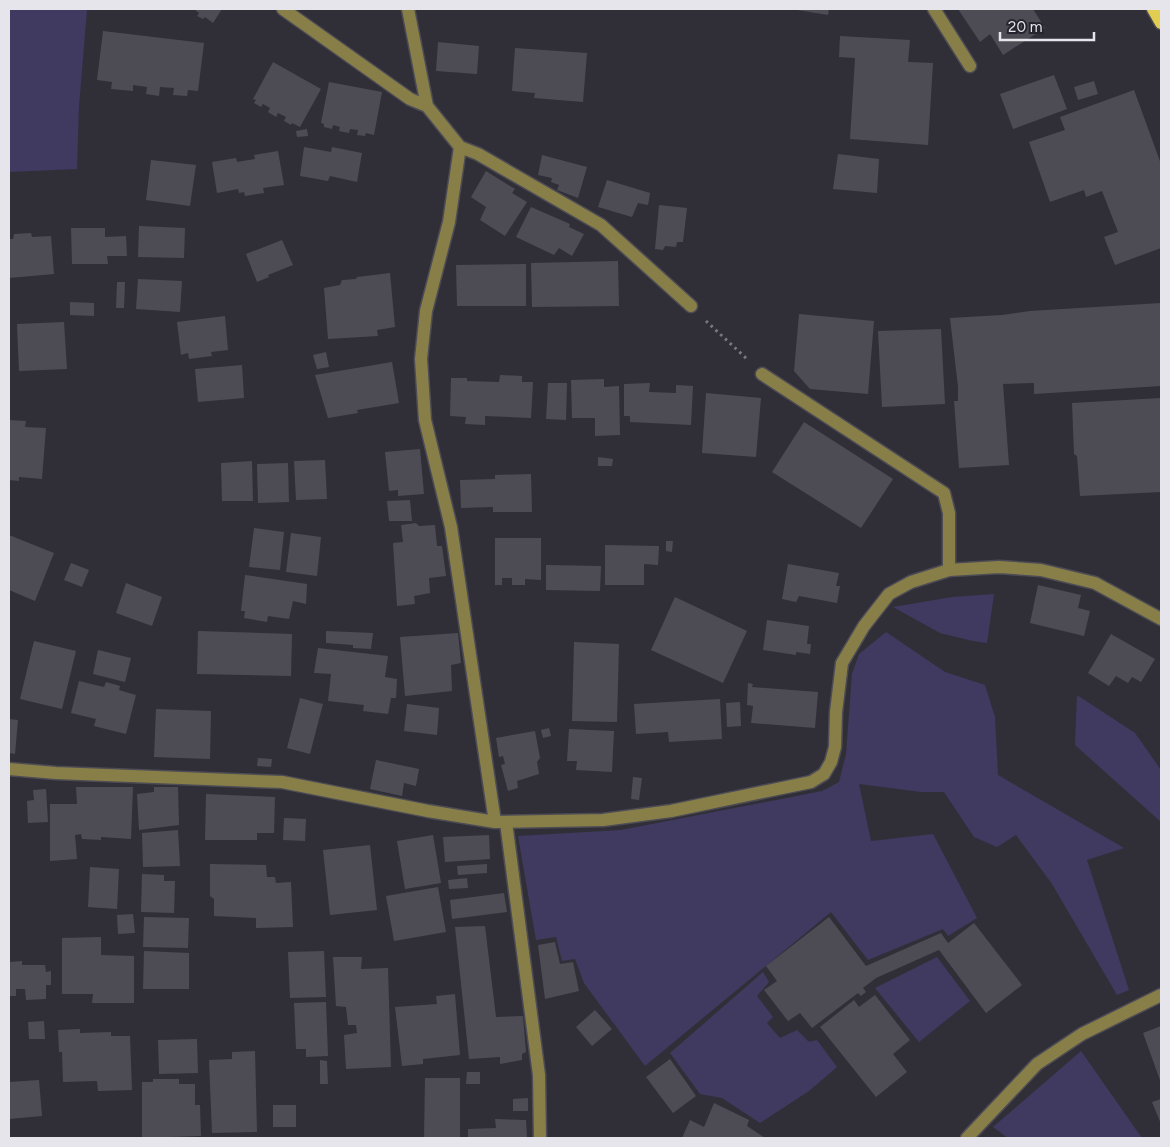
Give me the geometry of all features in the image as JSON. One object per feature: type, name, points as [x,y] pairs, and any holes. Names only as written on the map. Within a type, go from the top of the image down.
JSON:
[{"type":"main road","points":[[1153,9],[1161,23]]},
{"type":"street","points":[[283,9],[410,99],[427,106]]},
{"type":"street","points":[[408,9],[427,106],[460,147],[478,154],[602,225],[691,306]]},
{"type":"street","points":[[934,9],[970,66]]},
{"type":"street","points":[[460,147],[449,222],[426,311],[421,359],[425,420],[451,527],[501,822],[539,1075],[540,1138]]},
{"type":"street","points":[[762,374],[944,493],[950,513],[949,570]]},
{"type":"street","points":[[9,769],[56,773],[282,782],[428,811],[501,822],[603,820],[671,812],[811,782],[824,774],[831,762],[835,747],[836,712],[842,663],[864,626],[888,594],[911,582],[949,570],[999,567],[1041,570],[1095,583],[1161,619]]},
{"type":"street","points":[[967,1138],[1037,1064],[1082,1034],[1161,995]]},
{"type":"path","points":[[691,306],[762,374]]},
{"type":"shaded area","points":[[9,9],[87,10],[79,106],[77,169],[9,172]]},
{"type":"shaded area","points":[[994,594],[987,643],[940,633],[893,607],[952,597]]},
{"type":"shaded area","points":[[886,632],[945,672],[985,685],[995,717],[998,775],[1124,848],[1087,860],[1129,990],[1117,995],[1052,884],[1016,835],[997,847],[974,837],[944,792],[921,792],[859,784],[871,841],[933,834],[977,918],[948,936],[943,929],[868,960],[831,912],[645,1066],[584,983],[575,959],[562,961],[556,937],[536,940],[518,836],[621,830],[822,791],[839,782],[846,754],[852,674],[859,654]]},
{"type":"shaded area","points":[[1077,695],[1135,733],[1161,770],[1161,822],[1075,745]]},
{"type":"shaded area","points":[[937,957],[970,1001],[919,1042],[875,988]]},
{"type":"shaded area","points":[[763,972],[769,982],[757,996],[773,1017],[767,1023],[780,1038],[797,1030],[809,1042],[817,1040],[837,1067],[809,1091],[760,1123],[722,1098],[700,1094],[670,1053]]},
{"type":"shaded area","points":[[1081,1051],[1142,1138],[1008,1138],[993,1127]]},
{"type":"building","points":[[194,9],[222,9],[213,23],[205,17],[203,19],[197,16],[199,13]]},
{"type":"building","points":[[791,9],[829,9],[828,15]]},
{"type":"building","points":[[958,9],[1033,9],[1045,28],[1003,55],[990,34],[980,42]]},
{"type":"building","points":[[103,31],[204,43],[198,91],[188,90],[187,96],[173,95],[174,88],[160,87],[159,96],[146,94],[147,87],[133,85],[133,91],[111,89],[112,82],[97,80]]},
{"type":"building","points":[[840,36],[910,40],[908,62],[933,63],[928,145],[850,139],[855,58],[839,57]]},
{"type":"building","points":[[438,42],[479,46],[477,74],[436,71]]},
{"type":"building","points":[[515,48],[587,53],[583,102],[534,98],[535,93],[512,91]]},
{"type":"building","points":[[273,62],[321,89],[300,127],[284,121],[286,117],[278,113],[276,117],[268,112],[270,108],[263,104],[261,107],[254,103],[256,100],[253,99]]},
{"type":"building","points":[[1054,75],[1067,109],[1013,129],[1000,94]]},
{"type":"building","points":[[1094,81],[1098,94],[1078,100],[1074,87]]},
{"type":"building","points":[[329,82],[382,92],[374,135],[366,133],[365,136],[357,135],[358,130],[350,129],[349,133],[339,131],[340,127],[333,125],[332,129],[324,127],[324,124],[321,123]]},
{"type":"building","points":[[1134,90],[1161,164],[1161,248],[1115,265],[1104,237],[1118,232],[1102,191],[1086,197],[1084,190],[1050,202],[1029,142],[1065,130],[1060,117]]},
{"type":"building","points":[[307,129],[308,136],[297,137],[296,131]]},
{"type":"building","points":[[304,147],[331,152],[332,147],[362,153],[357,182],[330,176],[328,181],[300,176]]},
{"type":"building","points":[[278,151],[284,185],[263,188],[264,193],[245,196],[244,192],[239,193],[238,189],[217,193],[212,162],[236,158],[237,162],[255,159],[254,155]]},
{"type":"building","points":[[838,154],[879,159],[877,193],[833,189]]},
{"type":"building","points":[[542,155],[587,167],[578,198],[557,190],[559,185],[551,182],[552,178],[538,175]]},
{"type":"building","points":[[151,160],[196,165],[190,206],[146,200]]},
{"type":"building","points":[[486,171],[515,189],[512,193],[527,202],[505,236],[480,220],[486,207],[471,197]]},
{"type":"building","points":[[607,180],[650,193],[648,205],[638,203],[632,217],[598,207]]},
{"type":"building","points":[[659,205],[687,208],[683,242],[677,242],[676,247],[665,246],[663,250],[655,249]]},
{"type":"building","points":[[531,207],[570,224],[569,227],[584,234],[572,256],[559,248],[554,255],[516,237]]},
{"type":"building","points":[[139,226],[185,228],[184,258],[138,257]]},
{"type":"building","points":[[71,228],[105,228],[105,237],[126,236],[127,256],[107,256],[108,264],[72,264]]},
{"type":"building","points":[[31,233],[32,237],[51,236],[54,274],[9,278],[9,239],[13,239],[14,234]]},
{"type":"building","points":[[282,240],[293,265],[268,275],[269,277],[257,282],[246,254]]},
{"type":"building","points":[[618,261],[619,306],[532,307],[531,263]]},
{"type":"building","points":[[526,264],[526,306],[457,306],[456,265]]},
{"type":"building","points":[[390,273],[395,327],[377,330],[378,336],[328,339],[324,288],[340,285],[342,280]]},
{"type":"building","points":[[138,279],[182,281],[180,312],[136,309]]},
{"type":"building","points":[[117,282],[125,282],[124,308],[116,308]]},
{"type":"building","points":[[70,302],[94,303],[94,316],[70,315]]},
{"type":"building","points":[[1161,303],[1161,386],[1034,394],[1034,383],[1003,384],[1009,465],[959,468],[954,401],[958,401],[958,387],[950,318]]},
{"type":"building","points":[[799,314],[874,321],[868,394],[810,389],[794,371]]},
{"type":"building","points":[[225,316],[228,350],[211,352],[212,356],[189,359],[188,353],[181,355],[177,322]]},
{"type":"building","points":[[64,322],[67,369],[19,371],[17,324]]},
{"type":"building","points":[[941,329],[945,404],[882,407],[878,331]]},
{"type":"building","points":[[326,352],[329,367],[317,369],[313,355]]},
{"type":"building","points":[[392,362],[399,403],[357,410],[358,413],[328,418],[315,375]]},
{"type":"building","points":[[242,365],[244,398],[198,402],[195,369]]},
{"type":"building","points":[[500,375],[522,376],[522,382],[533,382],[531,418],[485,416],[485,425],[465,424],[466,417],[450,416],[451,378],[467,378],[467,381],[499,382]]},
{"type":"building","points":[[604,379],[604,387],[619,386],[620,435],[595,436],[595,418],[572,418],[571,380]]},
{"type":"building","points":[[548,383],[567,383],[566,420],[546,419]]},
{"type":"building","points":[[650,383],[649,392],[676,393],[676,385],[693,386],[691,425],[630,422],[630,416],[624,416],[624,384]]},
{"type":"building","points":[[706,393],[761,398],[756,457],[702,453]]},
{"type":"building","points":[[1161,398],[1161,492],[1080,496],[1077,456],[1074,454],[1072,403]]},
{"type":"building","points":[[9,420],[26,421],[25,427],[46,428],[42,479],[19,477],[19,481],[9,480]]},
{"type":"building","points":[[804,422],[893,479],[861,528],[772,472]]},
{"type":"building","points":[[420,449],[424,494],[398,496],[398,490],[389,491],[385,452]]},
{"type":"building","points":[[598,457],[613,459],[612,466],[598,466]]},
{"type":"building","points":[[325,460],[327,499],[296,500],[294,461]]},
{"type":"building","points":[[252,461],[253,501],[222,501],[221,463]]},
{"type":"building","points":[[288,463],[289,502],[258,503],[257,464]]},
{"type":"building","points":[[531,474],[532,512],[493,512],[493,507],[461,508],[460,480],[495,479],[495,475]]},
{"type":"building","points":[[410,500],[412,521],[389,521],[387,501]]},
{"type":"building","points":[[416,523],[419,526],[435,525],[437,546],[442,546],[446,576],[429,578],[430,593],[414,596],[415,604],[397,606],[393,543],[403,542],[401,525]]},
{"type":"building","points":[[254,528],[284,532],[280,570],[249,567]]},
{"type":"building","points":[[291,533],[321,537],[317,576],[286,572]]},
{"type":"building","points":[[9,535],[54,553],[35,601],[9,590]]},
{"type":"building","points":[[495,538],[541,538],[541,580],[525,579],[525,585],[512,585],[512,578],[502,578],[502,585],[495,585]]},
{"type":"building","points":[[666,541],[673,541],[672,552],[666,551]]},
{"type":"building","points":[[605,545],[659,546],[658,565],[644,564],[644,585],[605,585]]},
{"type":"building","points":[[71,563],[89,570],[82,587],[64,580]]},
{"type":"building","points":[[788,564],[839,573],[836,586],[840,586],[837,603],[799,596],[796,602],[782,599]]},
{"type":"building","points":[[546,565],[601,566],[600,591],[546,590]]},
{"type":"building","points":[[245,575],[307,584],[306,604],[293,601],[289,619],[268,616],[267,622],[244,618],[245,611],[241,611]]},
{"type":"building","points":[[126,583],[162,597],[152,626],[116,613]]},
{"type":"building","points":[[1038,585],[1081,595],[1078,608],[1090,611],[1084,636],[1030,623]]},
{"type":"building","points":[[675,597],[747,631],[723,683],[651,650]]},
{"type":"building","points":[[767,620],[809,626],[807,644],[811,644],[810,654],[796,652],[796,655],[763,650]]},
{"type":"building","points":[[198,631],[292,634],[291,676],[197,674]]},
{"type":"building","points":[[326,631],[373,633],[371,649],[353,648],[353,645],[326,643]]},
{"type":"building","points":[[458,633],[461,663],[451,665],[452,691],[405,696],[400,637]]},
{"type":"building","points":[[1111,634],[1155,659],[1141,682],[1132,677],[1128,683],[1116,676],[1109,686],[1088,673]]},
{"type":"building","points":[[34,641],[76,651],[62,709],[20,699]]},
{"type":"building","points":[[574,642],[619,644],[617,722],[572,721]]},
{"type":"building","points":[[318,648],[388,656],[385,677],[397,679],[396,698],[391,698],[388,714],[363,711],[364,705],[328,701],[331,674],[314,673]]},
{"type":"building","points":[[98,650],[131,658],[125,682],[93,674]]},
{"type":"building","points":[[79,681],[104,687],[106,682],[120,686],[119,690],[136,695],[126,734],[94,726],[96,719],[71,713]]},
{"type":"building","points":[[748,683],[753,684],[752,687],[818,692],[815,728],[751,723],[753,706],[747,705]]},
{"type":"building","points":[[300,698],[323,704],[310,754],[287,748]]},
{"type":"building","points":[[720,699],[722,739],[669,742],[668,732],[636,734],[634,704]]},
{"type":"building","points":[[740,702],[741,726],[727,727],[726,703]]},
{"type":"building","points":[[407,704],[439,708],[437,735],[404,731]]},
{"type":"building","points":[[156,709],[211,711],[210,759],[154,757]]},
{"type":"building","points":[[9,719],[18,720],[15,754],[9,753]]},
{"type":"building","points":[[549,728],[551,736],[543,738],[541,730]]},
{"type":"building","points":[[569,729],[614,731],[612,772],[576,770],[577,761],[567,761]]},
{"type":"building","points":[[535,731],[540,758],[537,762],[539,774],[517,781],[518,788],[508,791],[501,765],[505,764],[503,756],[499,757],[496,738]]},
{"type":"building","points":[[258,758],[272,759],[271,767],[257,766]]},
{"type":"building","points":[[376,760],[419,769],[416,786],[404,783],[402,796],[370,789]]},
{"type":"building","points":[[633,777],[642,778],[639,800],[631,799]]},
{"type":"building","points":[[76,787],[133,787],[131,839],[101,837],[101,840],[82,839],[81,834],[75,835],[77,859],[50,861],[50,804],[77,804]]},
{"type":"building","points":[[154,787],[178,787],[179,825],[139,830],[137,794],[154,792]]},
{"type":"building","points":[[46,789],[48,822],[28,823],[27,801],[34,800],[33,790]]},
{"type":"building","points":[[206,794],[275,797],[274,833],[257,833],[257,840],[205,840]]},
{"type":"building","points":[[284,818],[306,819],[305,841],[283,840]]},
{"type":"building","points":[[178,830],[180,866],[143,867],[142,833]]},
{"type":"building","points":[[433,835],[441,883],[405,889],[397,841]]},
{"type":"building","points":[[489,835],[490,859],[445,862],[443,837]]},
{"type":"building","points":[[370,845],[377,910],[330,915],[323,850]]},
{"type":"building","points":[[210,864],[266,865],[267,877],[275,877],[276,883],[291,882],[293,927],[256,928],[256,918],[214,916],[214,899],[210,896]]},
{"type":"building","points":[[487,864],[487,873],[458,875],[457,866]]},
{"type":"building","points":[[90,867],[119,869],[117,909],[88,907]]},
{"type":"building","points":[[142,874],[164,875],[164,881],[175,881],[174,913],[141,912]]},
{"type":"building","points":[[467,878],[468,888],[449,889],[448,880]]},
{"type":"building","points":[[438,887],[446,932],[394,941],[386,896]]},
{"type":"building","points":[[504,893],[507,912],[452,919],[450,900]]},
{"type":"building","points":[[133,914],[135,933],[118,934],[117,915]]},
{"type":"building","points":[[144,917],[189,918],[188,948],[143,947]]},
{"type":"building","points":[[829,917],[866,966],[941,933],[948,943],[974,923],[1022,985],[986,1013],[939,950],[876,978],[863,988],[866,992],[861,996],[858,993],[812,1028],[800,1013],[788,1021],[764,990],[777,981],[766,966]]},
{"type":"building","points":[[485,926],[496,1017],[523,1016],[526,1052],[522,1054],[522,1060],[500,1064],[500,1057],[469,1059],[455,927]]},
{"type":"building","points":[[101,937],[101,955],[134,956],[134,1003],[92,1003],[93,994],[62,994],[62,938]]},
{"type":"building","points":[[555,942],[560,964],[573,962],[579,991],[545,999],[538,945]]},
{"type":"building","points":[[144,951],[189,953],[189,989],[143,989]]},
{"type":"building","points":[[324,951],[326,997],[290,998],[288,952]]},
{"type":"building","points":[[333,957],[362,957],[361,969],[388,968],[391,1067],[346,1069],[344,1035],[357,1033],[356,1025],[348,1025],[346,1007],[336,1006]]},
{"type":"building","points":[[22,961],[22,965],[45,965],[46,972],[51,971],[51,985],[46,985],[46,999],[26,1000],[25,989],[16,989],[16,996],[9,996],[9,962]]},
{"type":"building","points":[[455,994],[460,1055],[423,1059],[423,1064],[402,1066],[395,1007],[437,1004],[436,996]]},
{"type":"building","points":[[875,995],[910,1040],[893,1054],[907,1072],[876,1097],[820,1027],[854,1000],[859,1007]]},
{"type":"building","points":[[326,1002],[328,1056],[306,1057],[306,1049],[296,1049],[294,1003]]},
{"type":"building","points":[[595,1010],[612,1029],[592,1046],[576,1027]]},
{"type":"building","points":[[44,1021],[45,1039],[29,1039],[28,1022]]},
{"type":"building","points":[[1161,1026],[1161,1083],[1143,1033]]},
{"type":"building","points":[[80,1029],[80,1033],[111,1032],[111,1036],[130,1036],[132,1090],[98,1091],[97,1081],[63,1082],[62,1052],[59,1052],[58,1030]]},
{"type":"building","points":[[197,1039],[198,1073],[159,1074],[158,1040]]},
{"type":"building","points":[[255,1051],[257,1132],[212,1133],[209,1060],[232,1059],[232,1052]]},
{"type":"building","points":[[670,1059],[696,1096],[673,1113],[646,1077]]},
{"type":"building","points":[[320,1060],[327,1061],[328,1084],[320,1084]]},
{"type":"building","points":[[467,1072],[480,1072],[480,1084],[466,1084]]},
{"type":"building","points":[[425,1078],[460,1078],[460,1138],[424,1138]]},
{"type":"building","points":[[153,1079],[179,1079],[179,1084],[195,1084],[195,1105],[200,1105],[201,1136],[142,1138],[142,1082],[153,1082]]},
{"type":"building","points":[[39,1080],[42,1116],[9,1119],[9,1082]]},
{"type":"building","points":[[528,1098],[528,1111],[513,1111],[513,1099]]},
{"type":"building","points":[[1161,1099],[1161,1124],[1152,1102]]},
{"type":"building","points":[[714,1103],[749,1120],[747,1126],[765,1138],[682,1138],[690,1120],[704,1127]]},
{"type":"building","points":[[273,1105],[296,1105],[296,1127],[273,1127]]},
{"type":"building","points":[[495,1119],[526,1120],[527,1138],[468,1138],[468,1129],[496,1128]]}]
